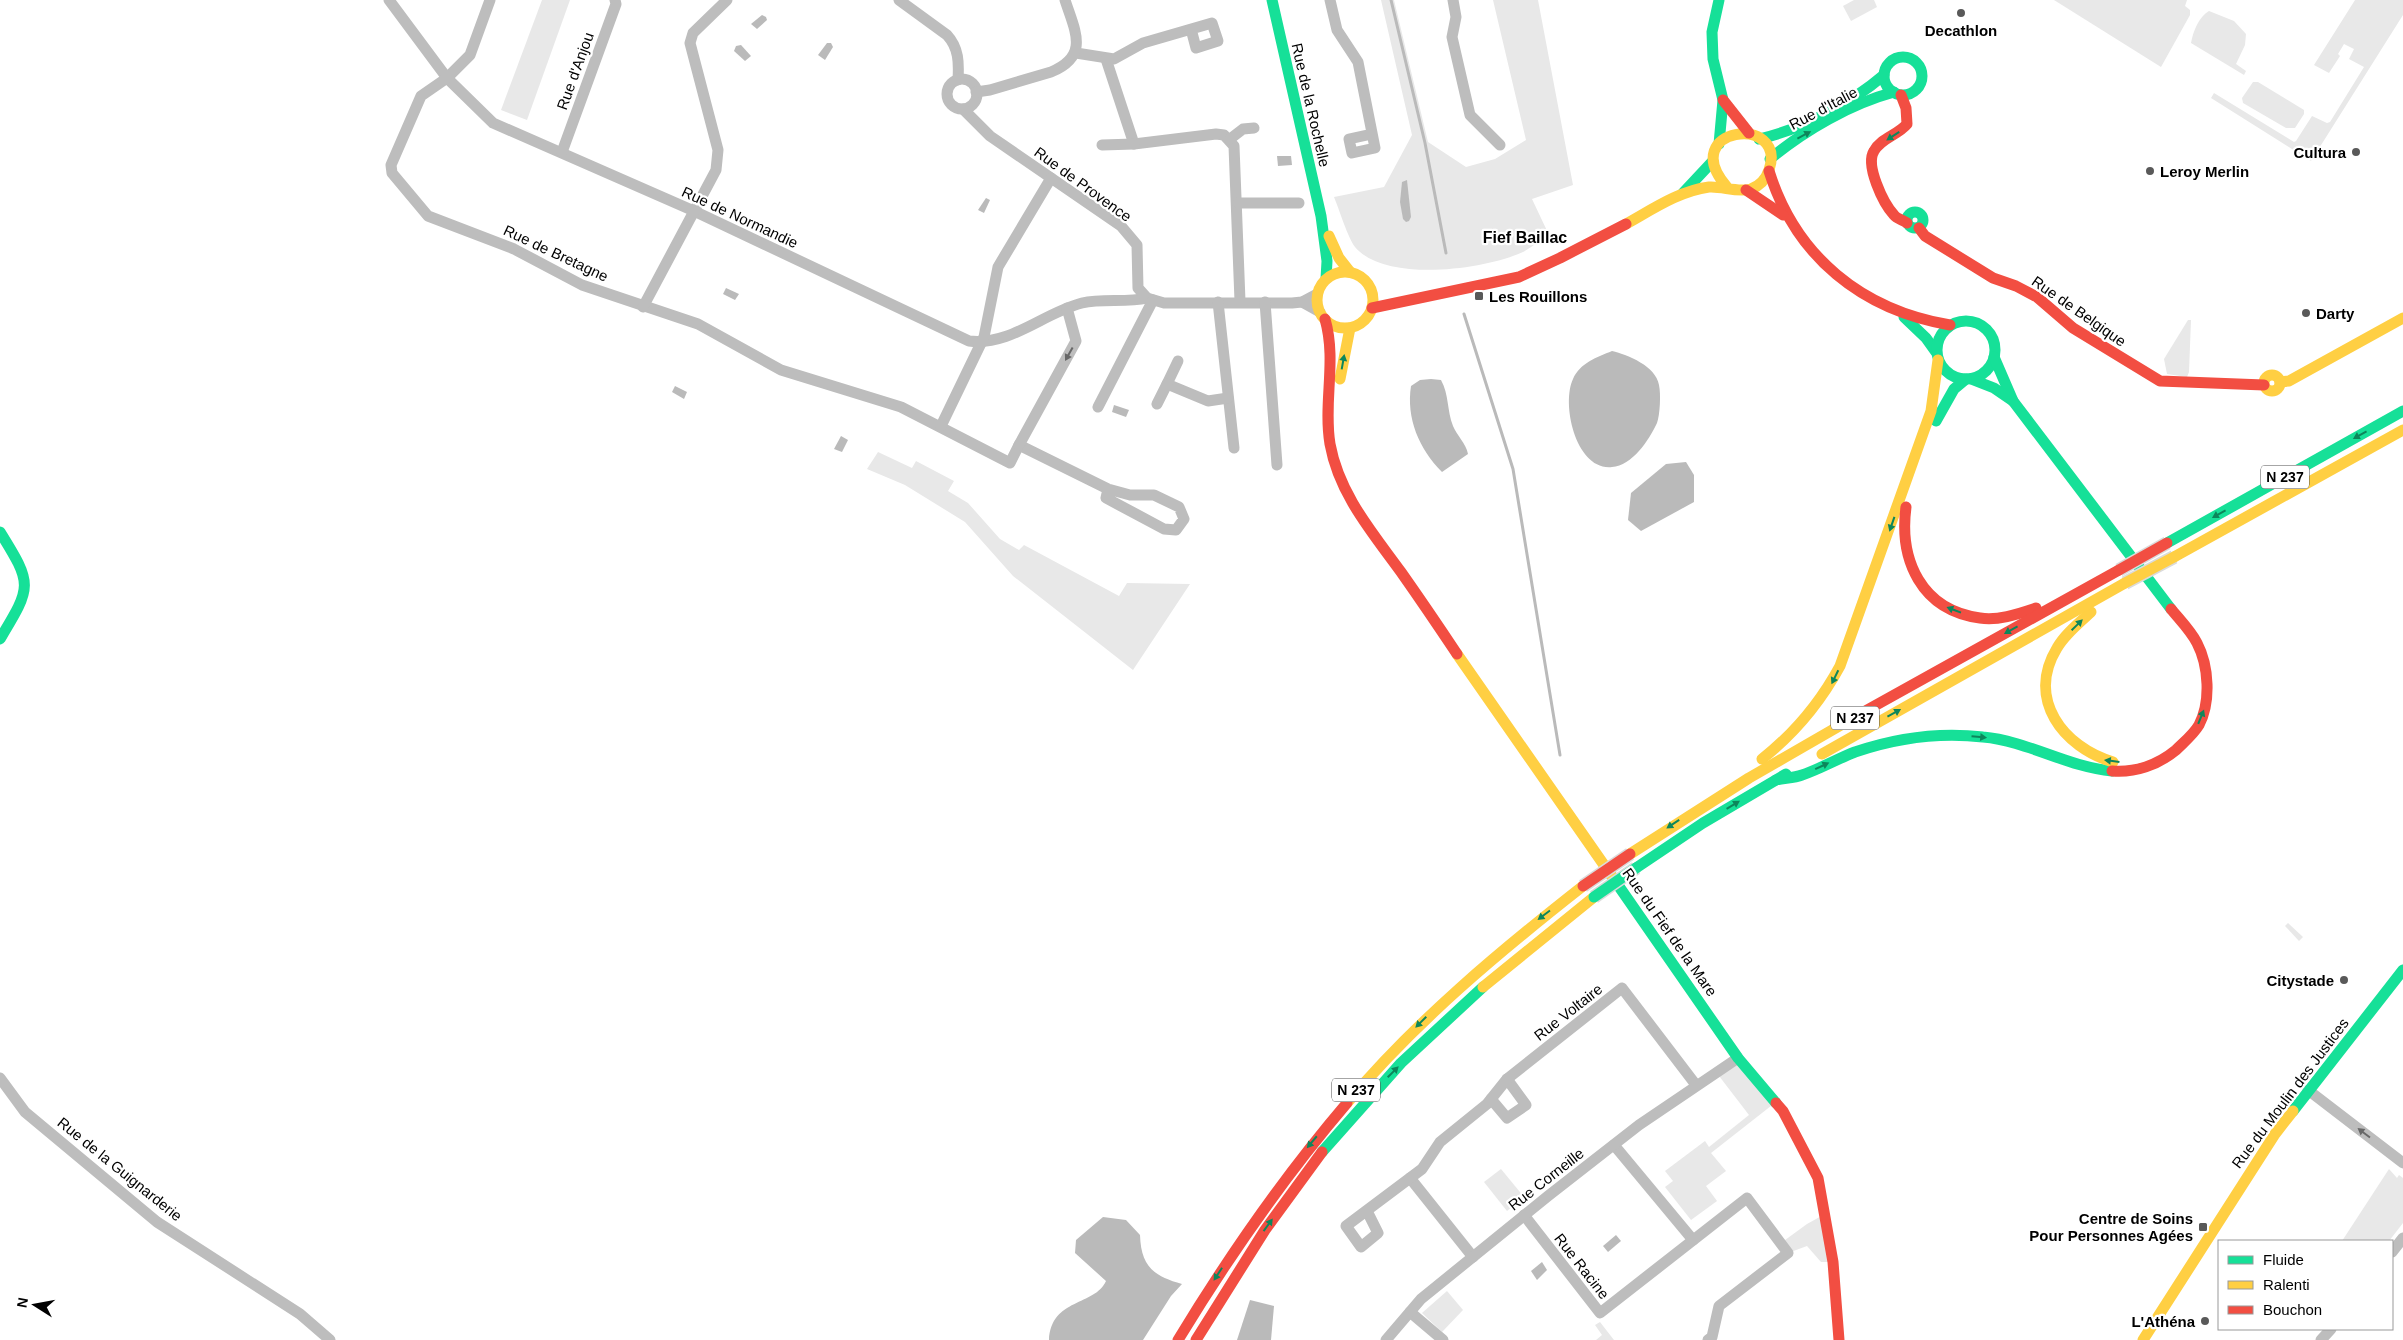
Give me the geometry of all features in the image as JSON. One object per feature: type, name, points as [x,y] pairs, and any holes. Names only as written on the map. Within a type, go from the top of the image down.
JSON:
[{"type":"main road","name":"Rue de la Rochelle","points":[[1272,0],[1321,216],[1327,261],[1326,279]]},
{"type":"main road","points":[[1372,308],[1428,295],[1506,282],[1560,258],[1683,193],[1712,162],[1718,144],[1723,100],[1713,59],[1712,32],[1718,0]]},
{"type":"main road","points":[[1907,57],[1917,62],[1923,75],[1920,86],[1915,91],[1897,94],[1886,85],[1884,75],[1888,64],[1896,58],[1907,57]]},
{"type":"main road","name":"Rue d'Italie","points":[[1760,139],[1788,130],[1872,86],[1884,75]]},
{"type":"main road","name":"Rue d'Italie","points":[[1770,165],[1785,146],[1801,136],[1878,96],[1897,94]]},
{"type":"main road","name":"Rue de Belgique","points":[[1897,94],[1908,110],[1908,121],[1901,131],[1875,148],[1871,157],[1871,166],[1894,216],[1907,222],[1908,217],[1912,213],[1920,213],[1924,220],[1918,228],[1925,236],[1993,278],[2016,286],[2037,297],[2073,328],[2160,381],[2264,385],[2265,378],[2272,375],[2277,376],[2280,382],[2289,381],[2403,318]]},
{"type":"main road","points":[[1723,100],[1749,133],[1760,139],[1769,151],[1774,190],[1786,218]]},
{"type":"main road","points":[[1718,144],[1727,136],[1749,133]]},
{"type":"main road","points":[[1712,162],[1714,172],[1727,187]]},
{"type":"main road","points":[[1746,190],[1756,187],[1764,180],[1770,165]]},
{"type":"main road","points":[[1683,193],[1727,187],[1746,190],[1763,200],[1786,218],[1830,269],[1863,293],[1901,314],[1931,323],[1950,325],[1966,321],[1983,326],[1993,340],[1994,357],[2013,401],[2198,643],[2205,663],[2208,688],[2204,711],[2195,732],[2177,752],[2156,765],[2136,770],[2096,770],[1998,739],[1955,735],[1911,736],[1843,756],[1804,775],[1776,780]]},
{"type":"main road","name":"Rue de la Rochelle","points":[[1321,216],[1339,258],[1350,272]]},
{"type":"main road","points":[[1350,272],[1364,279],[1372,292],[1372,308],[1364,321],[1350,328],[1332,325],[1322,316],[1317,294],[1326,279],[1334,274],[1350,272]]},
{"type":"main road","points":[[1372,292],[1428,295]]},
{"type":"main road","points":[[1901,314],[1926,338],[1949,374],[1994,388],[2013,401]]},
{"type":"main road","name":"Rue du Fief de la Mare","points":[[1322,316],[1332,350],[1328,422],[1329,444],[1336,470],[1355,509],[1738,1058],[1783,1111],[1818,1178],[1833,1262],[1839,1340]]},
{"type":"main road","points":[[1689,814],[1721,786],[1755,765],[1796,732],[1831,686],[1849,646],[1931,411],[1938,342],[1942,332],[1950,325]]},
{"type":"main road","name":"Rue du Fief de la Mare","points":[[1350,328],[1337,399],[1340,447],[1354,489],[1383,536],[1400,571]]},
{"type":"main road","points":[[1994,357],[1985,371],[1968,379],[1954,389],[1937,417],[1909,498],[1903,530],[1904,547],[1908,562],[1917,580],[1942,605],[1980,618],[2018,614],[2084,589]]},
{"type":"main road","name":"N 237","points":[[1178,1340],[1203,1297],[1256,1216],[1307,1148],[1348,1099],[1415,1028],[1482,966],[1538,919],[1689,814],[2084,589],[2403,411]]},
{"type":"main road","name":"N 237","points":[[1196,1340],[1260,1236],[1343,1127],[1387,1078],[1468,998],[1549,930],[1636,868],[1704,823],[1776,780],[2125,583],[2403,430]]},
{"type":"main road","points":[[0,532],[21,565],[27,582],[24,598],[0,639]]},
{"type":"main road","points":[[2125,583],[2066,635],[2053,655],[2045,682],[2048,705],[2057,726],[2067,739],[2082,750],[2108,761],[2136,761],[2155,755],[2173,743],[2187,725],[2195,706],[2197,687],[2195,666],[2174,614]]},
{"type":"main road","name":"Rue du Moulin des Justices","points":[[2144,1340],[2214,1238],[2262,1153],[2308,1090],[2403,970]]},
{"type":"street","name":"Rue de Normandie","points":[[389,0],[447,78],[493,123],[694,212],[969,342],[982,343],[1005,337],[1067,308],[1091,302],[1150,299]]},
{"type":"street","name":"Rue de Bretagne","points":[[490,0],[470,55],[447,78],[421,96],[391,165],[392,173],[428,216],[514,249],[582,285],[698,324],[781,370],[901,407],[1010,463],[1019,445]]},
{"type":"street","name":"Rue d'Anjou","points":[[562,152],[616,4],[615,0]]},
{"type":"street","points":[[643,307],[716,170],[718,150],[691,51],[691,38],[728,0]]},
{"type":"street","points":[[899,0],[947,35],[953,42],[957,50],[958,80],[948,89],[948,99],[955,108],[963,109],[974,103],[976,92],[969,82],[958,80]]},
{"type":"street","points":[[976,92],[990,90],[1051,72],[1060,68],[1076,53],[1077,37],[1065,0]]},
{"type":"street","points":[[1330,0],[1337,30],[1358,62],[1373,128],[1372,134]]},
{"type":"street","points":[[1453,0],[1456,17],[1452,37],[1470,115],[1500,145]]},
{"type":"street","points":[[1076,53],[1106,59],[1121,56],[1135,46],[1191,29]]},
{"type":"street","points":[[1106,59],[1134,144]]},
{"type":"street","name":"Rue de Provence","points":[[963,109],[990,136],[1121,226],[1137,245],[1138,288]]},
{"type":"street","points":[[1230,139],[1243,129],[1254,128]]},
{"type":"street","points":[[1102,145],[1134,144],[1216,134],[1224,135],[1230,139],[1234,146],[1238,203],[1240,301]]},
{"type":"street","points":[[941,426],[982,343],[998,267],[1051,178]]},
{"type":"street","points":[[1238,203],[1299,203]]},
{"type":"street","points":[[1126,301],[1133,296],[1138,288],[1150,299],[1164,303],[1302,302],[1317,294]]},
{"type":"street","points":[[1098,407],[1150,299]]},
{"type":"street","points":[[1218,302],[1234,448]]},
{"type":"street","points":[[1265,302],[1277,465]]},
{"type":"street","points":[[1302,302],[1322,316]]},
{"type":"street","points":[[1067,308],[1076,341],[1019,445],[1108,490],[1130,495],[1154,495],[1179,507],[1184,519],[1176,530],[1164,529],[1106,498],[1108,490]]},
{"type":"street","points":[[1158,404],[1178,361]]},
{"type":"street","points":[[1167,384],[1208,401],[1228,398]]},
{"type":"street","name":"Rue Voltaire","points":[[1367,1211],[1422,1169],[1440,1142],[1491,1099],[1507,1079],[1622,988],[1696,1086]]},
{"type":"street","name":"Rue Corneille","points":[[1386,1340],[1421,1299],[1524,1215],[1614,1145],[1738,1058]]},
{"type":"street","name":"Rue de la Guignarderie","points":[[0,1078],[25,1112],[157,1222],[300,1314],[330,1340]]},
{"type":"street","points":[[1491,1099],[1507,1118],[1526,1106],[1507,1079]]},
{"type":"street","points":[[2308,1090],[2403,1163]]},
{"type":"street","points":[[1614,1145],[1693,1240]]},
{"type":"street","points":[[1410,1178],[1473,1257]]},
{"type":"street","name":"Rue Racine","points":[[1524,1215],[1600,1312],[1747,1198],[1788,1254],[1719,1306],[1712,1337],[1708,1340]]},
{"type":"street","points":[[2393,1251],[2403,1238]]},
{"type":"street","points":[[1410,1312],[1443,1340]]},
{"type":"street","points":[[2321,1340],[2330,1330]]},
{"type":"shaded area","points":[[542,0],[570,0],[527,120],[501,110]]},
{"type":"shaded area","points":[[1381,0],[1394,0],[1428,142],[1466,167],[1495,159],[1526,140],[1493,0],[1538,0],[1573,185],[1532,199],[1549,235],[1523,252],[1485,264],[1461,268],[1411,269],[1388,266],[1369,258],[1352,243],[1334,197],[1384,187],[1412,135]]},
{"type":"shaded area","points":[[1854,0],[1874,0],[1877,7],[1851,21],[1843,6]]},
{"type":"shaded area","points":[[2054,0],[2187,0],[2185,6],[2190,10],[2190,15],[2161,67]]},
{"type":"shaded area","points":[[2355,0],[2403,0],[2403,15],[2311,161],[2211,98],[2214,93],[2294,142],[2312,116],[2327,123],[2330,122],[2364,67],[2349,59],[2354,49],[2344,44],[2338,54],[2340,56],[2329,73],[2314,65]]},
{"type":"shaded area","points":[[2209,11],[2234,21],[2246,34],[2245,45],[2236,64],[2246,71],[2244,75],[2191,43],[2197,25]]},
{"type":"shaded area","points":[[762,15],[767,20],[757,29],[751,24]]},
{"type":"shaded area","points":[[827,43],[831,43],[833,47],[825,60],[818,55]]},
{"type":"shaded area","points":[[741,45],[751,56],[745,61],[734,51],[736,46]]},
{"type":"shaded area","points":[[2253,82],[2258,82],[2304,110],[2304,114],[2295,128],[2286,128],[2243,103],[2242,98]]},
{"type":"shaded area","points":[[1277,156],[1291,156],[1292,165],[1278,166]]},
{"type":"shaded area","points":[[1407,180],[1411,217],[1406,222],[1403,219],[1400,202],[1402,182]]},
{"type":"shaded area","points":[[986,198],[990,200],[984,213],[978,210]]},
{"type":"shaded area","points":[[726,288],[739,294],[735,300],[723,294]]},
{"type":"shaded area","points":[[2188,320],[2191,320],[2189,372],[2187,377],[2167,374],[2164,359]]},
{"type":"shaded area","points":[[1612,351],[1640,362],[1653,372],[1659,385],[1660,399],[1657,423],[1645,444],[1626,462],[1612,467],[1599,465],[1589,458],[1581,448],[1574,434],[1569,404],[1570,390],[1576,373],[1590,361]]},
{"type":"shaded area","points":[[1420,380],[1441,380],[1444,385],[1453,426],[1468,454],[1442,472],[1421,443],[1410,410],[1411,386]]},
{"type":"shaded area","points":[[675,386],[687,392],[684,399],[672,392]]},
{"type":"shaded area","points":[[1114,405],[1129,410],[1126,417],[1112,412]]},
{"type":"shaded area","points":[[841,436],[848,440],[842,452],[834,449]]},
{"type":"shaded area","points":[[878,452],[912,468],[916,461],[954,481],[948,491],[968,503],[1000,539],[1019,550],[1024,545],[1119,596],[1127,583],[1190,584],[1133,670],[1013,576],[965,522],[905,485],[867,469]]},
{"type":"shaded area","points":[[1686,462],[1694,475],[1694,502],[1641,531],[1628,520],[1631,493],[1666,464]]},
{"type":"shaded area","points":[[2288,923],[2303,937],[2299,941],[2285,926]]},
{"type":"shaded area","points":[[1738,1058],[1776,1102],[1711,1153],[1726,1171],[1706,1186],[1717,1201],[1691,1220],[1665,1187],[1673,1181],[1665,1171],[1705,1141],[1709,1147],[1749,1115],[1716,1072]]},
{"type":"shaded area","points":[[1501,1169],[1524,1197],[1507,1211],[1484,1182]]},
{"type":"shaded area","points":[[2389,1169],[2397,1178],[2399,1175],[2403,1178],[2403,1223],[2390,1240],[2343,1240]]},
{"type":"shaded area","points":[[1825,1214],[1833,1262],[1821,1262],[1807,1246],[1788,1253],[1781,1243],[1807,1224]]},
{"type":"shaded area","points":[[1103,1217],[1126,1220],[1140,1235],[1143,1255],[1150,1268],[1163,1277],[1182,1284],[1171,1296],[1143,1340],[1049,1340],[1052,1326],[1057,1317],[1065,1309],[1093,1295],[1106,1281],[1075,1253],[1076,1240]]},
{"type":"shaded area","points":[[1616,1235],[1621,1241],[1608,1252],[1603,1246]]},
{"type":"shaded area","points":[[1542,1262],[1547,1270],[1537,1280],[1531,1271]]},
{"type":"shaded area","points":[[1447,1291],[1463,1310],[1442,1332],[1422,1313]]},
{"type":"shaded area","points":[[1250,1300],[1274,1306],[1271,1340],[1237,1340]]},
{"type":"shaded area","points":[[1600,1322],[1614,1340],[1596,1340],[1602,1335],[1595,1325]]},
{"type":"waterway","points":[[1391,0],[1425,143],[1446,253]]},
{"type":"waterway","points":[[1464,314],[1513,469],[1560,755]]},
{"type":"traffic: fast","points":[[1272,0],[1321,216],[1327,261],[1326,279]]},
{"type":"traffic: fast","points":[[1719,0],[1712,32],[1713,59],[1723,100],[1719,144]]},
{"type":"traffic: fast","points":[[1903,57],[1917,62],[1922,76],[1917,90],[1903,95],[1889,90],[1884,76],[1889,62],[1903,57]]},
{"type":"traffic: fast","points":[[1759,139],[1792,129],[1825,114],[1856,96],[1884,75]]},
{"type":"traffic: fast","points":[[1770,159],[1798,138],[1829,119],[1861,103],[1894,92]]},
{"type":"traffic: fast","points":[[1683,193],[1712,162]]},
{"type":"traffic: fast","points":[[1912,212],[1918,212],[1923,217],[1923,220],[1921,226],[1912,228],[1907,223],[1907,217],[1912,212]]},
{"type":"traffic: fast","points":[[1904,317],[1926,338],[1936,352]]},
{"type":"traffic: fast","points":[[1966,321],[1977,323],[1990,334],[1995,350],[1993,361],[1982,374],[1966,379],[1955,377],[1942,366],[1937,350],[1939,339],[1950,326],[1966,321]]},
{"type":"traffic: fast","points":[[1994,357],[2013,401],[2171,609]]},
{"type":"traffic: fast","points":[[1936,421],[1954,389],[1966,379]]},
{"type":"traffic: fast","points":[[1971,379],[1994,388],[2013,401]]},
{"type":"traffic: fast","points":[[2167,543],[2403,411]]},
{"type":"traffic: fast","points":[[0,532],[23,575],[24,586],[23,596],[0,639]]},
{"type":"traffic: fast","points":[[1776,780],[1802,775],[1855,752],[1886,743],[1918,737],[1951,735],[2000,739],[2079,765],[2112,771]]},
{"type":"traffic: fast","points":[[1636,868],[1703,823],[1786,774]]},
{"type":"traffic: fast","points":[[1594,897],[1636,868]]},
{"type":"traffic: fast","points":[[1611,875],[1738,1058],[1776,1103]]},
{"type":"traffic: fast","points":[[2293,1111],[2403,970]]},
{"type":"traffic: fast","points":[[1322,1152],[1401,1063],[1483,987]]},
{"type":"traffic: slow","points":[[1626,224],[1666,201],[1687,192],[1709,187],[1746,190],[1757,186],[1769,170],[1771,152],[1763,140],[1750,135],[1736,135],[1722,140],[1714,151],[1715,167],[1727,187]]},
{"type":"traffic: slow","points":[[1329,236],[1339,258],[1350,272]]},
{"type":"traffic: slow","points":[[1340,272],[1350,272],[1365,280],[1371,289],[1373,300],[1371,311],[1365,320],[1350,328],[1340,328],[1329,323],[1322,316],[1317,305],[1317,295],[1322,284],[1329,277],[1340,272]]},
{"type":"traffic: slow","points":[[2280,382],[2289,381],[2403,318]]},
{"type":"traffic: slow","points":[[1340,379],[1350,328]]},
{"type":"traffic: slow","points":[[1762,759],[1806,717],[1840,666],[1931,411],[1938,360]]},
{"type":"traffic: slow","points":[[2269,375],[2275,375],[2280,380],[2280,383],[2278,389],[2269,391],[2264,386],[2264,380],[2269,375]]},
{"type":"traffic: slow","points":[[2174,557],[2403,430]]},
{"type":"traffic: slow","points":[[2125,583],[2174,557]]},
{"type":"traffic: slow","points":[[1822,754],[2125,583]]},
{"type":"traffic: slow","points":[[2091,612],[2060,643],[2048,667],[2046,685],[2048,703],[2055,719],[2065,733],[2095,755],[2113,762]]},
{"type":"traffic: slow","points":[[1457,654],[1611,875]]},
{"type":"traffic: slow","points":[[1630,854],[1749,778],[1860,714]]},
{"type":"traffic: slow","points":[[1347,1103],[1401,1044],[1459,989],[1520,936],[1583,886]]},
{"type":"traffic: slow","points":[[1483,987],[1594,897]]},
{"type":"traffic: slow","points":[[2143,1340],[2275,1134],[2293,1111]]},
{"type":"traffic: jam","points":[[1901,95],[1906,108],[1907,124],[1877,147],[1872,157],[1872,165],[1873,174],[1885,202],[1895,216],[1907,223]]},
{"type":"traffic: jam","points":[[1723,100],[1749,133]]},
{"type":"traffic: jam","points":[[1769,171],[1781,202],[1796,229],[1815,254],[1837,275],[1861,292],[1888,307],[1918,318],[1950,325]]},
{"type":"traffic: jam","points":[[1746,190],[1783,215]]},
{"type":"traffic: jam","points":[[1372,308],[1519,277],[1626,224]]},
{"type":"traffic: jam","points":[[1919,228],[1925,236],[1993,278],[2016,286],[2037,297],[2073,328],[2160,381],[2264,385]]},
{"type":"traffic: jam","points":[[1325,319],[1330,350],[1328,428],[1334,462],[1358,512],[1457,654]]},
{"type":"traffic: jam","points":[[1906,507],[1906,546],[1911,563],[1918,579],[1929,593],[1943,605],[1960,613],[1987,619],[2008,616],[2036,608]]},
{"type":"traffic: jam","points":[[2119,570],[2167,543]]},
{"type":"traffic: jam","points":[[1860,714],[2119,570]]},
{"type":"traffic: jam","points":[[2112,771],[2129,771],[2146,767],[2162,760],[2176,750],[2191,735],[2203,716],[2207,695],[2204,662],[2195,639],[2171,609]]},
{"type":"traffic: jam","points":[[1583,886],[1630,854]]},
{"type":"traffic: jam","points":[[1178,1340],[1258,1218],[1323,1131],[1347,1103]]},
{"type":"traffic: jam","points":[[1776,1103],[1783,1111],[1818,1178],[1833,1262],[1839,1340]]},
{"type":"traffic: jam","points":[[1196,1340],[1265,1230],[1322,1152]]},
{"type":"place","name":"Decathlon","points":[[1961,13]]},
{"type":"place","name":"Cultura","points":[[2356,152]]},
{"type":"place","name":"Leroy Merlin","points":[[2150,171]]},
{"type":"place","name":"Les Rouillons","points":[[1479,296]]},
{"type":"place","name":"Darty","points":[[2306,313]]},
{"type":"place","name":"Citystade","points":[[2344,980]]},
{"type":"place","name":"Centre de Soins Pour Personnes Agées","points":[[2203,1227]]},
{"type":"place","name":"L'Athéna","points":[[2205,1321]]},
{"type":"district","name":"Fief Baillac","points":[[1525,237]]}]
